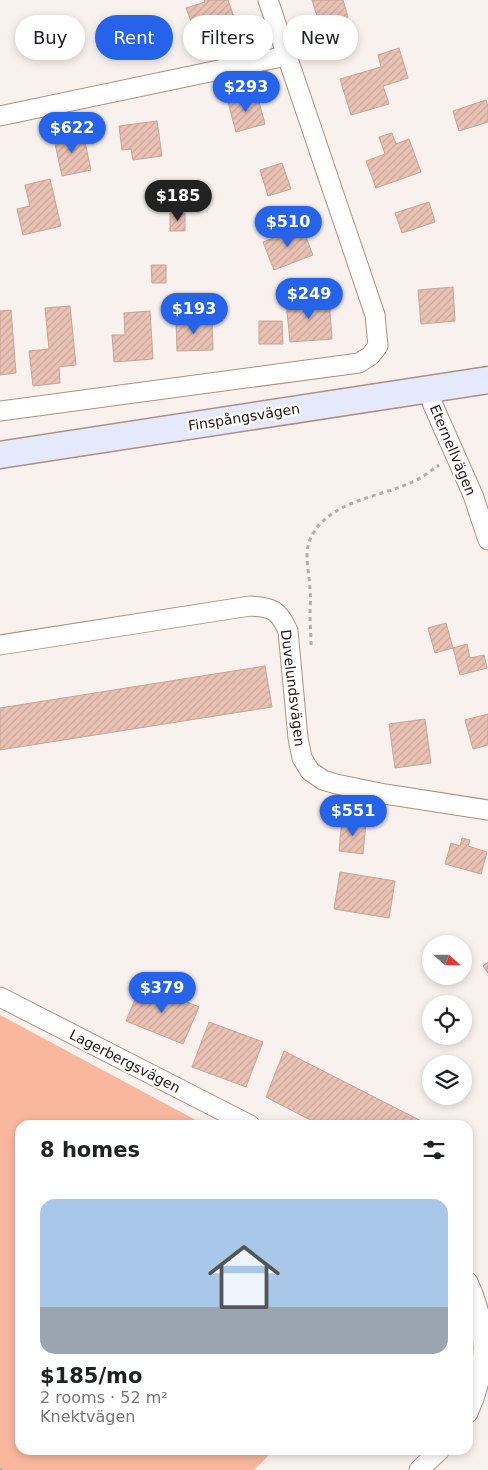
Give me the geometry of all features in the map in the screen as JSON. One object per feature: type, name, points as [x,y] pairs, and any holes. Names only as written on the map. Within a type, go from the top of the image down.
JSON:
[{"type":"main road","name":"Finspångsvägen","points":[[0,455],[488,380]]},
{"type":"street","points":[[268,0],[283,47]]},
{"type":"street","points":[[0,116],[283,57]]},
{"type":"street","points":[[0,411],[359,363],[370,356],[378,346],[375,315],[287,60]]},
{"type":"street","name":"Eternellvägen","points":[[428,389],[433,405],[473,495],[488,540]]},
{"type":"street","name":"Duvelundsvägen","points":[[0,645],[250,606],[274,610],[283,618],[288,630],[298,738],[302,758],[310,771],[324,780],[336,784],[394,796],[488,810]]},
{"type":"street","name":"Lagerbergsvägen","points":[[0,997],[240,1120]]},
{"type":"street","points":[[473,1402],[482,1371],[484,1345],[483,1323],[477,1291]]},
{"type":"street","points":[[419,1470],[435,1455]]},
{"type":"path","points":[[312,653],[307,561],[309,543],[316,530],[329,516],[344,505],[390,492],[413,482],[438,465],[456,458]]},
{"type":"shaded area","points":[[0,1015],[196,1120],[15,1120],[15,1455],[269,1455],[254,1470],[0,1470]]},
{"type":"building","points":[[204,0],[228,0],[233,15],[189,15],[186,8],[205,2]]},
{"type":"building","points":[[312,0],[343,0],[347,15],[317,15]]},
{"type":"building","points":[[399,48],[408,78],[383,86],[389,104],[351,115],[340,79],[381,67],[378,55]]},
{"type":"building","points":[[257,94],[265,124],[236,132],[228,102]]},
{"type":"building","points":[[486,100],[488,122],[459,131],[453,111]]},
{"type":"building","points":[[157,121],[162,156],[133,160],[131,149],[122,150],[119,126]]},
{"type":"building","points":[[83,133],[91,170],[62,176],[54,139]]},
{"type":"building","points":[[392,133],[396,144],[409,139],[421,172],[376,188],[366,161],[385,154],[379,137]]},
{"type":"building","points":[[282,163],[291,189],[268,196],[260,170]]},
{"type":"building","points":[[50,179],[61,226],[23,235],[17,209],[30,206],[25,185]]},
{"type":"building","points":[[429,202],[435,222],[402,233],[395,213]]},
{"type":"building","points":[[170,213],[185,213],[185,231],[170,231]]},
{"type":"building","points":[[302,227],[313,255],[274,270],[263,242]]},
{"type":"building","points":[[151,265],[166,265],[166,283],[152,283]]},
{"type":"building","points":[[453,287],[455,321],[421,324],[418,290]]},
{"type":"building","points":[[329,297],[332,339],[290,342],[286,301]]},
{"type":"building","points":[[70,306],[76,365],[59,367],[60,383],[33,386],[29,351],[49,349],[45,308]]},
{"type":"building","points":[[11,310],[16,373],[0,375],[0,311]]},
{"type":"building","points":[[150,311],[153,359],[114,362],[112,335],[125,335],[124,313]]},
{"type":"building","points":[[212,319],[213,350],[177,351],[176,320]]},
{"type":"building","points":[[259,321],[282,321],[283,344],[259,344]]},
{"type":"building","points":[[446,623],[453,648],[435,653],[428,628]]},
{"type":"building","points":[[467,644],[470,658],[484,655],[487,668],[460,675],[453,648]]},
{"type":"building","points":[[265,666],[272,707],[0,750],[0,708]]},
{"type":"building","points":[[488,714],[488,745],[473,749],[465,720]]},
{"type":"building","points":[[425,719],[431,763],[395,768],[389,724]]},
{"type":"building","points":[[342,819],[366,822],[363,854],[339,851]]},
{"type":"building","points":[[462,838],[470,840],[468,846],[487,852],[481,874],[445,864],[451,843],[460,846]]},
{"type":"building","points":[[340,872],[395,881],[389,918],[334,909]]},
{"type":"building","points":[[488,962],[488,973],[483,966]]},
{"type":"building","points":[[142,983],[199,1007],[183,1044],[126,1021]]},
{"type":"building","points":[[209,1022],[263,1042],[246,1087],[192,1067]]},
{"type":"building","points":[[284,1051],[419,1120],[310,1120],[266,1097]]}]
